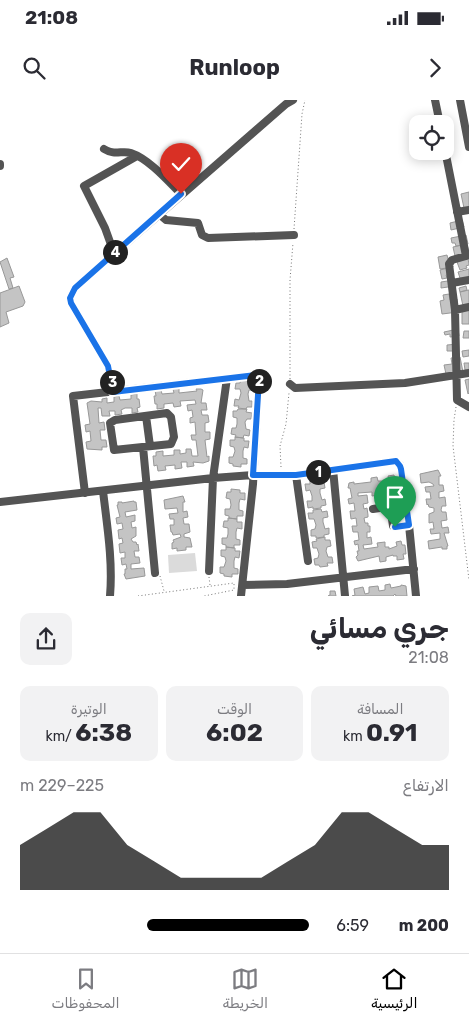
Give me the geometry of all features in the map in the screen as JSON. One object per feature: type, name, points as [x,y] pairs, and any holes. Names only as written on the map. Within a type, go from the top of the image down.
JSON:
[{"type":"street","points":[[113,392],[108,366],[71,303],[70,298],[75,288],[181,194],[293,100]]},
{"type":"street","points":[[435,100],[438,115]]},
{"type":"street","points":[[460,100],[469,147]]},
{"type":"street","points":[[104,149],[114,153],[131,153],[137,156],[156,169],[181,194]]},
{"type":"street","points":[[114,253],[105,228],[84,186],[137,156]]},
{"type":"street","points":[[447,160],[457,212],[465,232],[467,255],[449,262],[455,310],[457,400],[469,407]]},
{"type":"street","points":[[457,212],[469,210]]},
{"type":"street","points":[[159,214],[166,220],[198,224],[205,238],[294,236]]},
{"type":"street","points":[[452,283],[469,280]]},
{"type":"street","points":[[455,310],[469,307]]},
{"type":"street","points":[[290,384],[295,388],[405,383],[469,373]]},
{"type":"street","points":[[85,493],[73,396],[256,375],[259,379],[253,475],[242,596]]},
{"type":"street","points":[[209,571],[213,478],[227,378]]},
{"type":"street","points":[[167,413],[171,417],[174,437],[171,444],[114,450],[110,423],[115,420],[146,416],[167,413]]},
{"type":"street","points":[[146,416],[147,486],[158,575]]},
{"type":"street","points":[[0,502],[213,478],[253,475],[296,475],[396,461],[401,469],[416,596]]},
{"type":"street","points":[[332,470],[345,596]]},
{"type":"street","points":[[296,475],[308,561]]},
{"type":"street","points":[[103,491],[108,539],[110,596]]},
{"type":"street","points":[[373,509],[406,504]]},
{"type":"street","points":[[390,506],[393,526],[409,525]]},
{"type":"street","points":[[243,585],[287,584],[414,569]]},
{"type":"path","points":[[282,475],[280,446],[286,424],[290,384]]},
{"type":"path","points":[[457,400],[453,446],[469,580]]},
{"type":"path","points":[[209,571],[210,586]]},
{"type":"path","points":[[158,575],[164,592]]},
{"type":"path","points":[[138,596],[234,583],[234,590],[204,596]]},
{"type":"shaded area","points":[[195,553],[197,571],[169,573],[168,555]]},
{"type":"building","points":[[469,192],[469,207],[464,208],[461,194]]},
{"type":"building","points":[[462,220],[464,227],[451,230],[450,223]]},
{"type":"building","points":[[466,235],[468,244],[456,246],[455,243],[452,243],[451,238]]},
{"type":"building","points":[[467,244],[469,253],[455,256],[453,247]]},
{"type":"building","points":[[447,255],[448,259],[452,258],[453,267],[440,269],[438,257]]},
{"type":"building","points":[[7,258],[14,277],[10,278],[13,288],[9,289],[0,262]]},
{"type":"building","points":[[468,258],[469,265],[466,266],[467,268],[460,270],[457,262]]},
{"type":"building","points":[[452,267],[453,273],[446,275],[447,278],[442,279],[440,270]]},
{"type":"building","points":[[469,269],[469,279],[461,281],[458,272]]},
{"type":"building","points":[[454,280],[455,286],[441,288],[441,282]]},
{"type":"building","points":[[19,286],[25,302],[23,306],[6,312],[9,323],[0,327],[0,293]]},
{"type":"building","points":[[466,286],[467,290],[460,292],[459,288]]},
{"type":"building","points":[[469,290],[469,305],[463,306],[460,292]]},
{"type":"building","points":[[449,294],[450,300],[457,299],[458,312],[442,314],[440,301],[444,300],[443,295]]},
{"type":"building","points":[[462,310],[469,310],[469,324],[462,324]]},
{"type":"building","points":[[458,329],[459,336],[450,337],[450,334],[445,335],[444,332]]},
{"type":"building","points":[[464,331],[469,331],[469,338],[463,338]]},
{"type":"building","points":[[458,344],[458,351],[447,351],[447,345]]},
{"type":"building","points":[[469,350],[469,356],[463,357],[462,351]]},
{"type":"building","points":[[460,357],[463,372],[446,374],[444,365],[452,364],[451,358]]},
{"type":"building","points":[[464,363],[469,363],[469,370],[465,370]]},
{"type":"building","points":[[469,379],[469,393],[468,394],[465,380]]},
{"type":"building","points":[[241,380],[255,384],[254,390],[249,390],[248,394],[249,401],[252,401],[252,407],[247,407],[246,409],[234,406],[235,399],[239,400],[241,393],[240,389],[235,389],[236,383],[240,383]]},
{"type":"building","points":[[179,388],[179,393],[197,391],[196,389],[203,390],[201,403],[206,403],[207,410],[201,410],[202,415],[208,415],[209,422],[205,423],[205,432],[210,432],[210,439],[205,440],[209,461],[203,463],[193,462],[194,466],[187,467],[187,462],[181,462],[182,468],[175,469],[175,465],[165,466],[166,470],[158,471],[157,465],[154,466],[153,456],[156,456],[156,452],[163,451],[163,456],[174,455],[174,450],[180,450],[180,454],[186,453],[186,449],[191,449],[192,456],[198,456],[196,440],[192,440],[191,435],[196,435],[195,422],[190,423],[190,418],[193,417],[192,410],[188,411],[187,405],[196,404],[195,400],[180,401],[181,406],[174,407],[173,403],[164,404],[164,408],[157,409],[157,404],[155,404],[155,390],[161,390],[162,394],[174,393],[173,389]]},
{"type":"building","points":[[137,394],[140,407],[137,408],[138,412],[132,413],[132,408],[125,408],[121,410],[122,414],[115,415],[115,411],[109,411],[110,416],[102,416],[101,408],[98,408],[99,423],[104,422],[105,430],[100,430],[101,440],[106,440],[107,447],[102,447],[102,450],[87,449],[86,442],[91,441],[90,431],[86,432],[85,425],[90,424],[87,403],[91,401],[102,402],[102,399],[107,398],[107,403],[114,402],[114,397],[119,396],[120,400],[131,399],[131,395]]},
{"type":"building","points":[[247,409],[246,412],[252,413],[251,419],[247,419],[245,422],[246,429],[250,430],[249,436],[244,435],[243,438],[235,437],[236,435],[231,434],[232,428],[236,428],[237,424],[237,418],[233,417],[233,411]]},
{"type":"building","points":[[235,437],[244,438],[244,441],[249,441],[248,448],[244,447],[243,451],[243,458],[247,459],[247,464],[241,464],[241,467],[233,466],[233,464],[229,463],[229,457],[233,457],[235,451],[234,447],[230,446],[230,440],[235,440]]},
{"type":"building","points":[[438,470],[441,476],[439,476],[439,485],[443,485],[444,491],[439,492],[439,498],[445,497],[446,506],[442,506],[441,510],[446,512],[447,520],[441,521],[442,528],[448,527],[449,533],[444,533],[448,546],[447,549],[442,549],[442,547],[429,549],[428,541],[440,539],[440,533],[431,534],[430,529],[434,529],[433,522],[429,523],[429,514],[434,512],[434,508],[427,505],[426,499],[431,499],[430,492],[426,492],[425,487],[434,486],[429,482],[421,483],[420,474]]},
{"type":"building","points":[[394,475],[398,488],[395,488],[396,493],[390,494],[389,489],[385,489],[379,490],[379,495],[372,496],[372,492],[358,493],[358,496],[367,495],[368,503],[363,504],[364,509],[367,508],[368,517],[364,518],[365,523],[368,523],[368,526],[370,526],[367,538],[371,537],[372,544],[363,545],[364,549],[378,547],[377,543],[385,542],[385,547],[389,547],[389,549],[397,546],[396,542],[401,541],[402,545],[405,545],[406,554],[403,554],[404,559],[397,560],[397,556],[393,555],[386,557],[386,561],[380,562],[379,556],[358,561],[356,557],[358,555],[357,551],[359,551],[358,544],[355,545],[354,541],[359,540],[358,532],[353,532],[352,526],[357,526],[356,518],[351,519],[350,511],[355,511],[354,503],[349,504],[348,499],[352,498],[350,488],[348,488],[349,483],[371,482],[371,478],[377,477],[378,481],[385,481],[389,480],[388,476]]},
{"type":"building","points":[[318,480],[319,483],[324,482],[325,488],[320,489],[320,493],[322,500],[325,499],[326,505],[321,506],[321,508],[308,508],[307,501],[312,501],[312,496],[310,490],[306,491],[305,484]]},
{"type":"building","points":[[231,489],[240,490],[240,493],[245,493],[245,500],[240,499],[239,503],[239,510],[243,511],[243,516],[237,516],[237,519],[229,518],[229,516],[225,515],[225,509],[230,509],[231,505],[230,499],[226,498],[227,492],[231,492]]},
{"type":"building","points":[[183,496],[185,502],[183,502],[183,512],[187,511],[188,517],[183,518],[184,524],[189,524],[190,532],[184,534],[184,537],[190,538],[192,547],[186,547],[186,550],[177,551],[177,548],[172,549],[172,543],[174,542],[173,540],[181,537],[180,534],[173,535],[171,532],[170,525],[174,525],[174,519],[170,519],[169,514],[178,513],[177,508],[165,509],[164,500]]},
{"type":"building","points":[[118,502],[136,502],[137,510],[125,512],[126,517],[135,515],[135,521],[131,522],[132,528],[136,527],[136,536],[131,539],[138,544],[139,551],[134,551],[135,557],[139,557],[140,563],[131,564],[131,569],[144,568],[145,576],[126,579],[124,574],[125,569],[127,569],[126,564],[122,565],[121,558],[125,558],[125,552],[120,553],[119,544],[123,543],[122,538],[119,539],[118,530],[123,529],[122,523],[117,524],[116,518],[120,517],[117,505]]},
{"type":"building","points":[[321,509],[322,512],[327,511],[328,517],[323,518],[323,522],[325,529],[329,528],[329,534],[316,538],[316,536],[311,536],[311,530],[315,529],[316,525],[314,519],[309,519],[308,513]]},
{"type":"building","points":[[228,518],[237,519],[237,522],[242,522],[242,529],[237,528],[236,532],[236,539],[240,540],[240,545],[234,545],[234,548],[226,547],[226,545],[222,544],[222,538],[227,538],[228,534],[228,528],[223,527],[224,521],[228,521]]},
{"type":"building","points":[[325,537],[325,540],[330,540],[331,546],[327,547],[326,551],[328,557],[332,557],[333,563],[327,563],[328,566],[320,567],[315,565],[314,559],[318,558],[319,554],[317,548],[313,548],[312,542]]},
{"type":"building","points":[[226,547],[235,548],[235,551],[240,551],[239,558],[235,557],[234,561],[234,568],[238,569],[238,574],[232,574],[232,577],[224,576],[224,574],[220,573],[220,567],[224,567],[226,561],[225,557],[221,556],[221,550],[226,550]]},
{"type":"building","points":[[390,584],[391,588],[401,585],[406,586],[407,596],[396,596],[395,594],[393,596],[352,596],[355,595],[354,589],[363,587],[365,594],[369,593],[369,587],[378,586],[379,591],[385,590],[385,585]]},
{"type":"building","points":[[330,591],[335,591],[336,596],[328,596]]},
{"type":"route","points":[[181,194],[75,288],[70,298],[71,303],[108,366],[113,392],[256,375],[259,379],[253,475],[296,475],[396,461],[401,469],[409,525],[395,527]]}]
